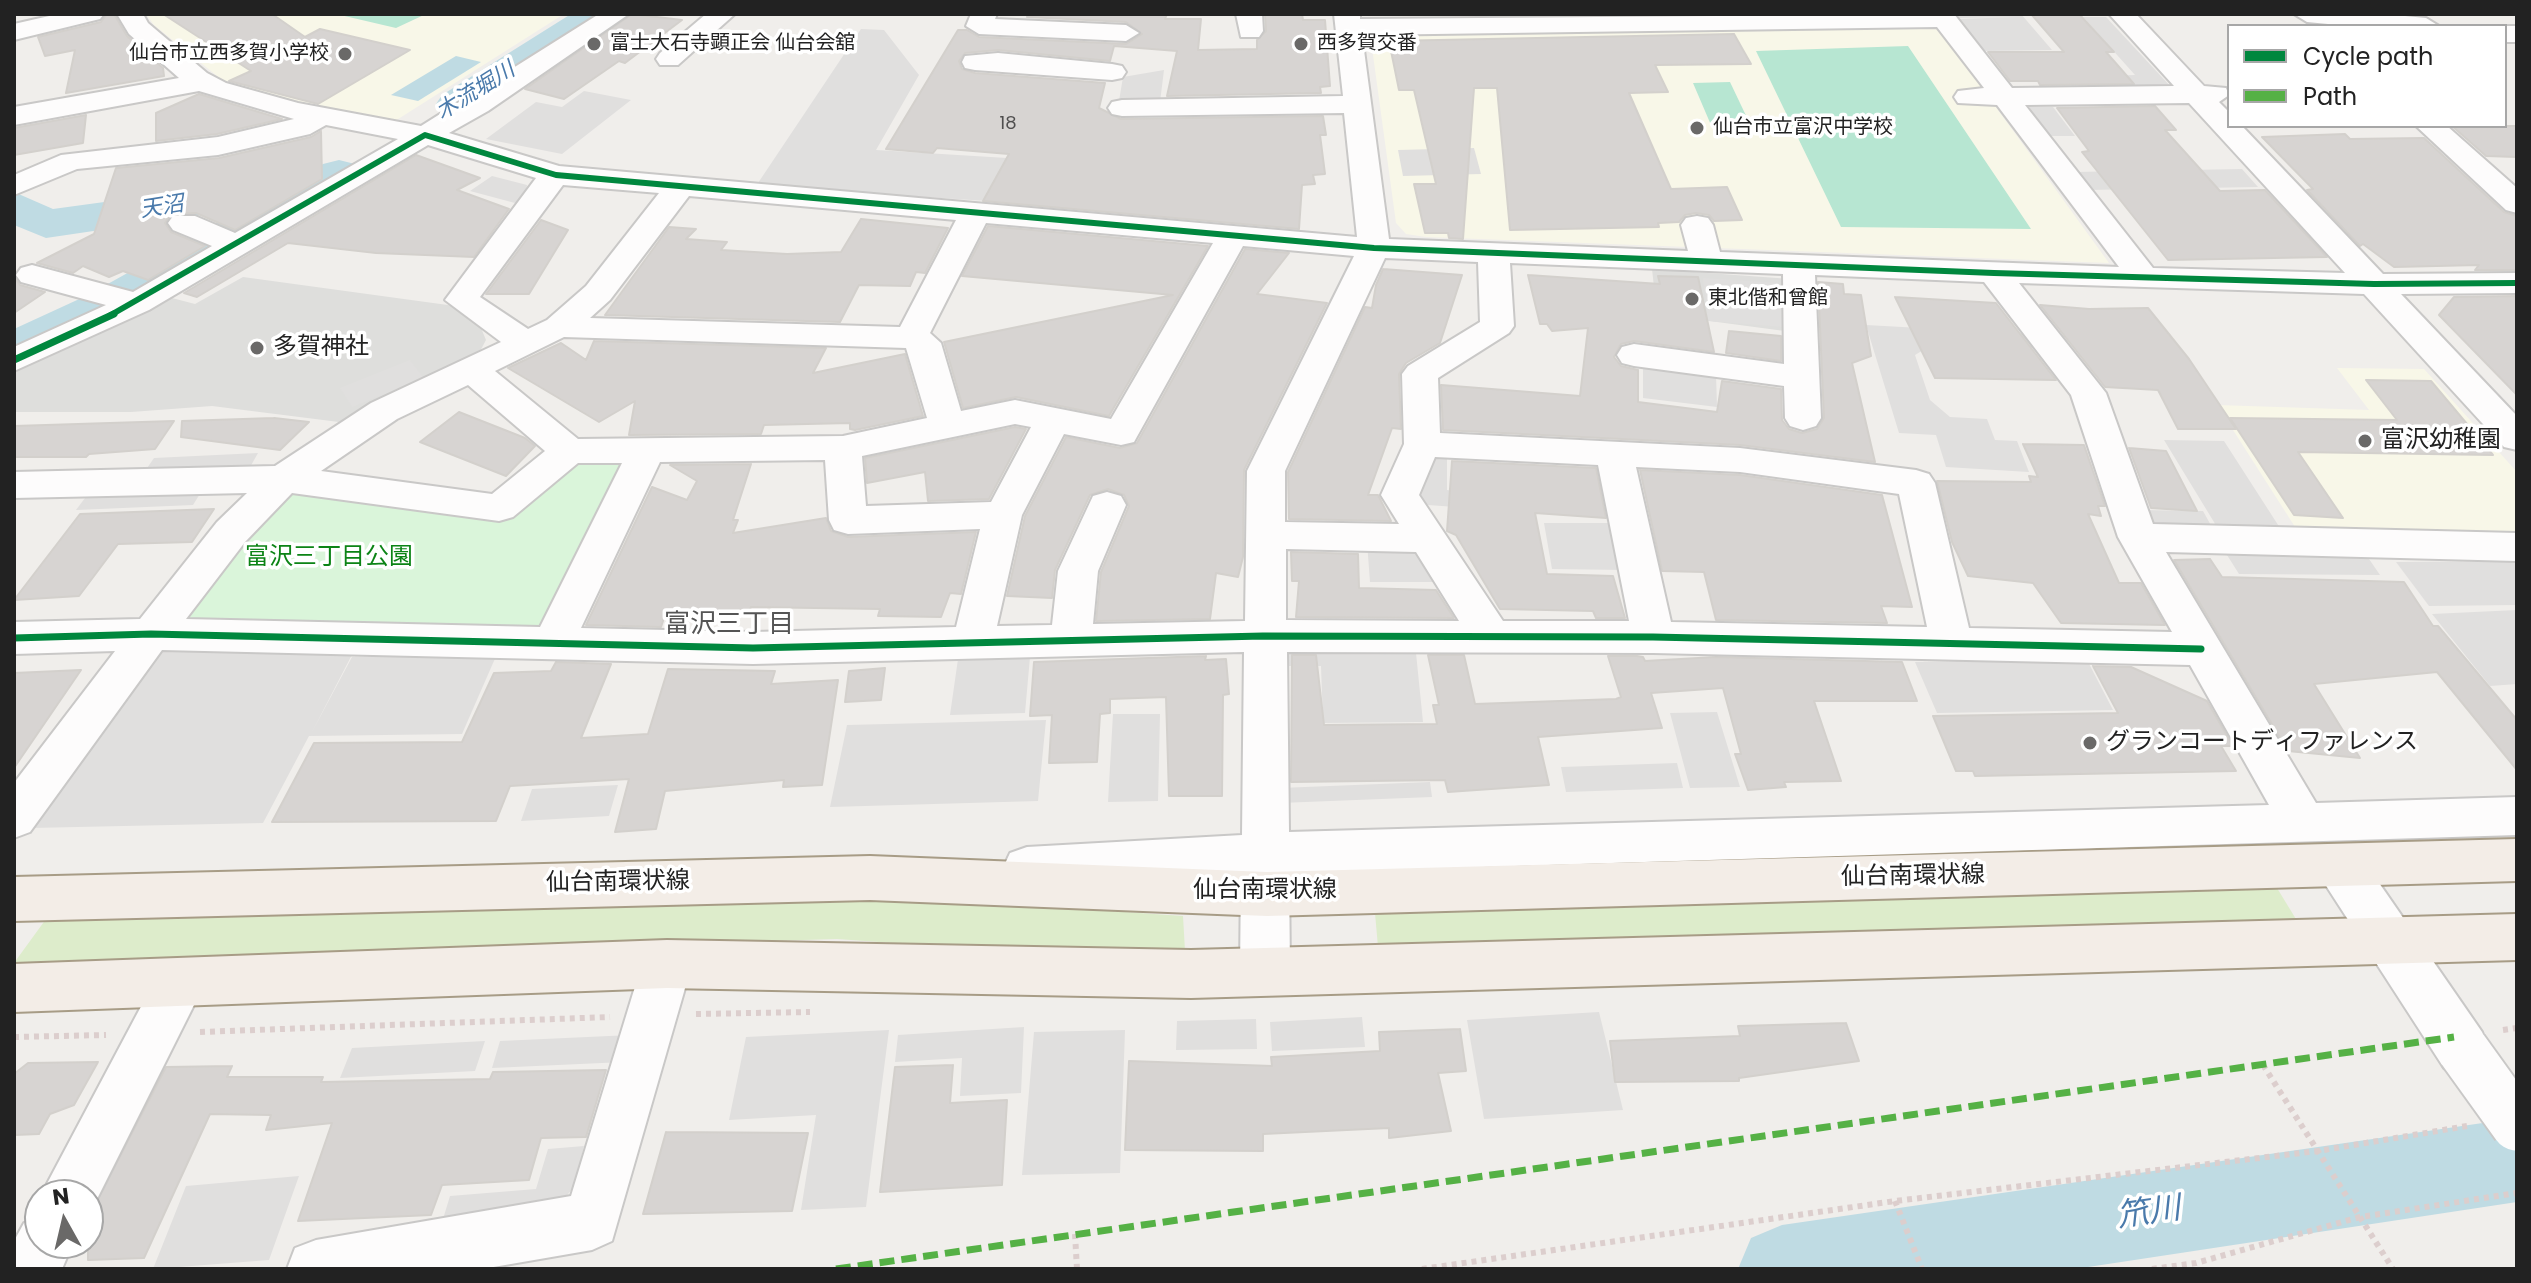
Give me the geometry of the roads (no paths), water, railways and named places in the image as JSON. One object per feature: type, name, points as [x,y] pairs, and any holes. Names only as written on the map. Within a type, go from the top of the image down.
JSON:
[{"type":"main road","name":"仙台南環状線","points":[[14,899],[870,878],[2340,866],[2517,860]]},
{"type":"main road","points":[[14,988],[667,964],[1191,974],[2517,937]]},
{"type":"street","points":[[29,14],[32,22],[69,14]]},
{"type":"street","points":[[14,32],[91,14]]},
{"type":"street","points":[[130,14],[138,28],[202,82],[216,89],[321,116],[422,135],[556,175],[1374,248],[1799,267],[2144,278],[2374,284],[2517,283]]},
{"type":"street","points":[[14,360],[124,298],[215,236],[422,135],[570,26],[616,14]]},
{"type":"street","points":[[669,59],[722,14]]},
{"type":"street","points":[[984,14],[979,26],[1126,33]]},
{"type":"street","points":[[2122,14],[2227,126]]},
{"type":"street","points":[[2307,14],[2406,24]]},
{"type":"street","points":[[1265,971],[1267,874],[1263,636],[1266,471],[1374,248],[1348,21],[1942,17],[2144,278]]},
{"type":"street","points":[[1064,68],[1082,30]]},
{"type":"street","points":[[975,62],[998,61],[1112,72]]},
{"type":"street","points":[[14,116],[202,82]]},
{"type":"street","points":[[1968,97],[2227,94]]},
{"type":"street","points":[[1122,108],[1357,104]]},
{"type":"street","points":[[14,186],[71,161],[218,146],[300,128],[321,116]]},
{"type":"street","points":[[2229,128],[2517,438]]},
{"type":"street","points":[[2432,128],[2517,204]]},
{"type":"street","points":[[2483,174],[2517,173]]},
{"type":"street","points":[[524,342],[462,300],[540,191],[556,175]]},
{"type":"street","points":[[14,818],[231,532],[283,479],[384,411],[559,327],[598,293],[679,188]]},
{"type":"street","points":[[911,338],[975,214]]},
{"type":"street","points":[[1697,225],[1707,263]]},
{"type":"street","points":[[471,369],[569,451],[843,448],[1015,412],[1121,433],[1232,237]]},
{"type":"street","points":[[1492,638],[1400,495],[1422,444],[1420,374],[1497,326],[1494,254]]},
{"type":"street","points":[[1799,267],[1803,418]]},
{"type":"street","points":[[1994,273],[2088,393],[2138,537],[2302,821]]},
{"type":"street","points":[[32,275],[124,298]]},
{"type":"street","points":[[559,327],[911,338],[924,343],[947,425]]},
{"type":"street","points":[[1634,355],[1804,378]]},
{"type":"street","points":[[973,642],[1003,515],[1053,420]]},
{"type":"street","points":[[1422,444],[1740,460],[1916,483],[1951,642]]},
{"type":"street","points":[[843,448],[848,520],[1003,515]]},
{"type":"street","points":[[14,485],[283,479],[499,508],[569,451]]},
{"type":"street","points":[[553,643],[646,452]]},
{"type":"street","points":[[1615,455],[1653,637]]},
{"type":"street","points":[[1071,640],[1078,571],[1107,505]]},
{"type":"street","points":[[1265,535],[1427,538]]},
{"type":"street","points":[[2138,537],[2517,547]]},
{"type":"street","points":[[14,638],[151,634],[753,648],[1263,636],[1653,637],[2201,649]]},
{"type":"street","points":[[1267,874],[1551,843],[1934,836],[2517,816]]},
{"type":"street","points":[[2340,866],[2463,1050],[2494,1125]]},
{"type":"street","points":[[316,1269],[592,1221],[651,1029],[667,964]]},
{"type":"street","points":[[77,1179],[180,983]]},
{"type":"water","points":[[456,56],[481,62],[418,101],[391,95]]},
{"type":"waterway","name":"木流堀川","points":[[457,104],[598,14]]},
{"type":"waterway","name":"木流堀川","points":[[14,349],[106,306],[339,174]]},
{"type":"waterway","name":"天沼","points":[[14,206],[46,224],[185,205]]},
{"type":"waterway","name":"笊川","points":[[1782,1269],[2517,1160]]},
{"type":"place","name":"富士大石寺顕正会 仙台会舘","points":[[594,44]]},
{"type":"place","name":"西多賀交番","points":[[1301,44]]},
{"type":"place","name":"仙台市立西多賀小学校","points":[[345,54]]},
{"type":"place","name":"仙台市立富沢中学校","points":[[1697,128]]},
{"type":"place","name":"東北偕和曾館","points":[[1692,299]]},
{"type":"place","name":"多賀神社","points":[[257,348]]},
{"type":"place","name":"富沢幼稚園","points":[[2365,441]]},
{"type":"place","name":"グランコートディファレンス","points":[[2090,743]]},
{"type":"district","name":"富沢三丁目","points":[[729,625]]},
{"type":"park label","name":"富沢三丁目公園","points":[[329,558]]}]
